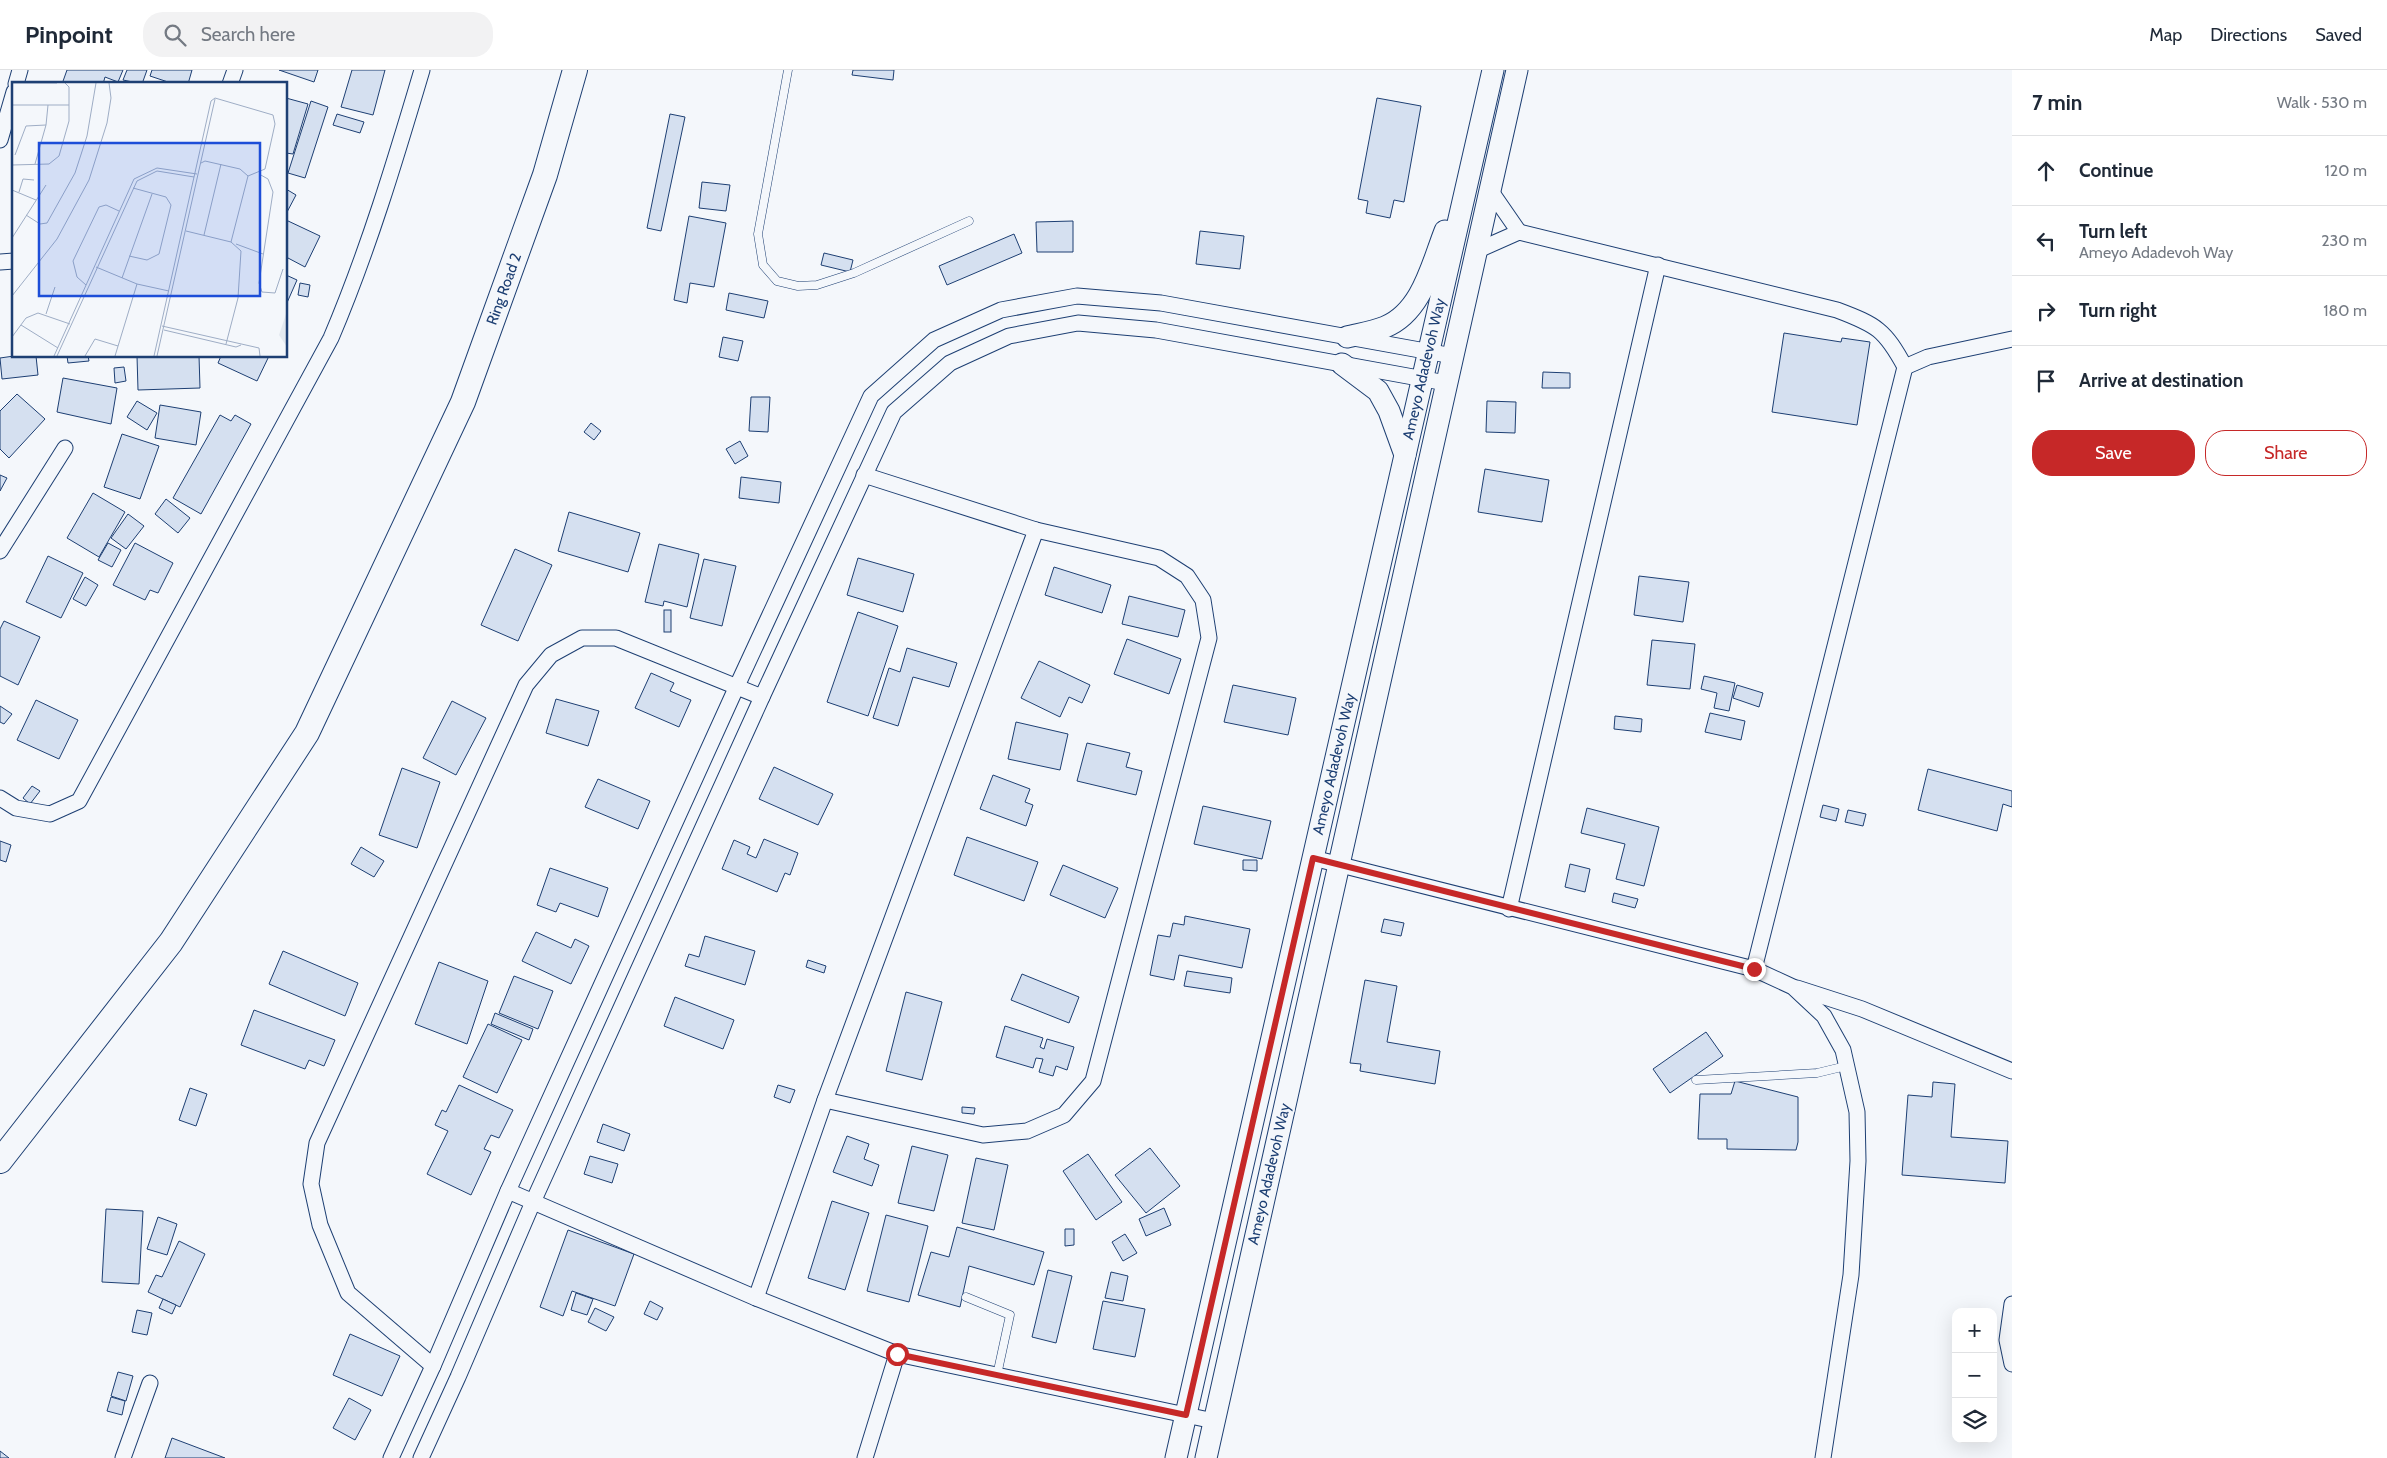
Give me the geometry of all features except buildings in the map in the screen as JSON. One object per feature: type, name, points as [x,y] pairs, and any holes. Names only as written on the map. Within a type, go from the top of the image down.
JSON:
[{"type":"main road","name":"Ring Road 2","points":[[0,1161],[171,942],[307,733],[466,393],[545,175],[575,70]]},
{"type":"street","points":[[231,82],[235,70]]},
{"type":"street","points":[[0,798],[16,808],[50,814],[80,801],[331,338],[356,278],[380,210],[422,70]]},
{"type":"street","name":"Ameyo Adadevoh Way","points":[[1176,1458],[1492,70]]},
{"type":"street","name":"Ameyo Adadevoh Way","points":[[1206,1458],[1517,70]]},
{"type":"street","points":[[0,140],[12,99]]},
{"type":"street","points":[[1347,337],[1386,327],[1409,311],[1418,298],[1469,173]]},
{"type":"street","points":[[1490,190],[1519,232]]},
{"type":"street","points":[[1476,251],[1519,232],[1838,310],[1869,322],[1891,342],[1905,367],[1754,969]]},
{"type":"street","points":[[1509,909],[1658,265]]},
{"type":"street","points":[[391,1458],[433,1366],[508,1191],[736,686],[871,396],[934,340],[1001,310],[1077,296],[1161,302],[1452,356]]},
{"type":"street","points":[[421,1458],[533,1202],[762,697],[894,412],[950,363],[1009,336],[1078,323],[1156,330],[1446,383]]},
{"type":"street","points":[[1905,367],[1928,357],[2007,343]]},
{"type":"street","points":[[1342,364],[1378,391],[1389,411],[1405,455]]},
{"type":"street","points":[[0,551],[65,448]]},
{"type":"street","points":[[825,1100],[983,1135],[1027,1131],[1064,1115],[1093,1081],[1209,638],[1203,600],[1187,576],[1160,558],[1036,530],[864,475]]},
{"type":"street","points":[[756,1298],[825,1100],[1036,530]]},
{"type":"street","points":[[433,1366],[348,1293],[320,1225],[311,1184],[317,1142],[526,685],[551,655],[582,638],[616,638],[762,697]]},
{"type":"street","points":[[1313,858],[1509,909],[1754,969],[1793,987],[1862,1009],[2012,1071]]},
{"type":"street","points":[[1793,987],[1824,1016],[1843,1050],[1857,1112],[1858,1161],[1851,1275],[1823,1458]]},
{"type":"street","points":[[508,1191],[756,1298],[897,1354],[1214,1421]]},
{"type":"street","points":[[2012,1304],[2007,1340],[2012,1364]]},
{"type":"street","points":[[865,1458],[897,1354]]},
{"type":"street","points":[[123,1458],[150,1383]]},
{"type":"lane","points":[[788,70],[758,234],[763,265],[777,281],[798,286],[817,284],[854,273],[969,221]]},
{"type":"lane","points":[[1696,1080],[1816,1073],[1846,1066]]},
{"type":"lane","points":[[966,1297],[1010,1315],[997,1375]]},
{"type":"route","points":[[897,1354],[1186,1415],[1313,858],[1509,909],[1754,969]]}]
